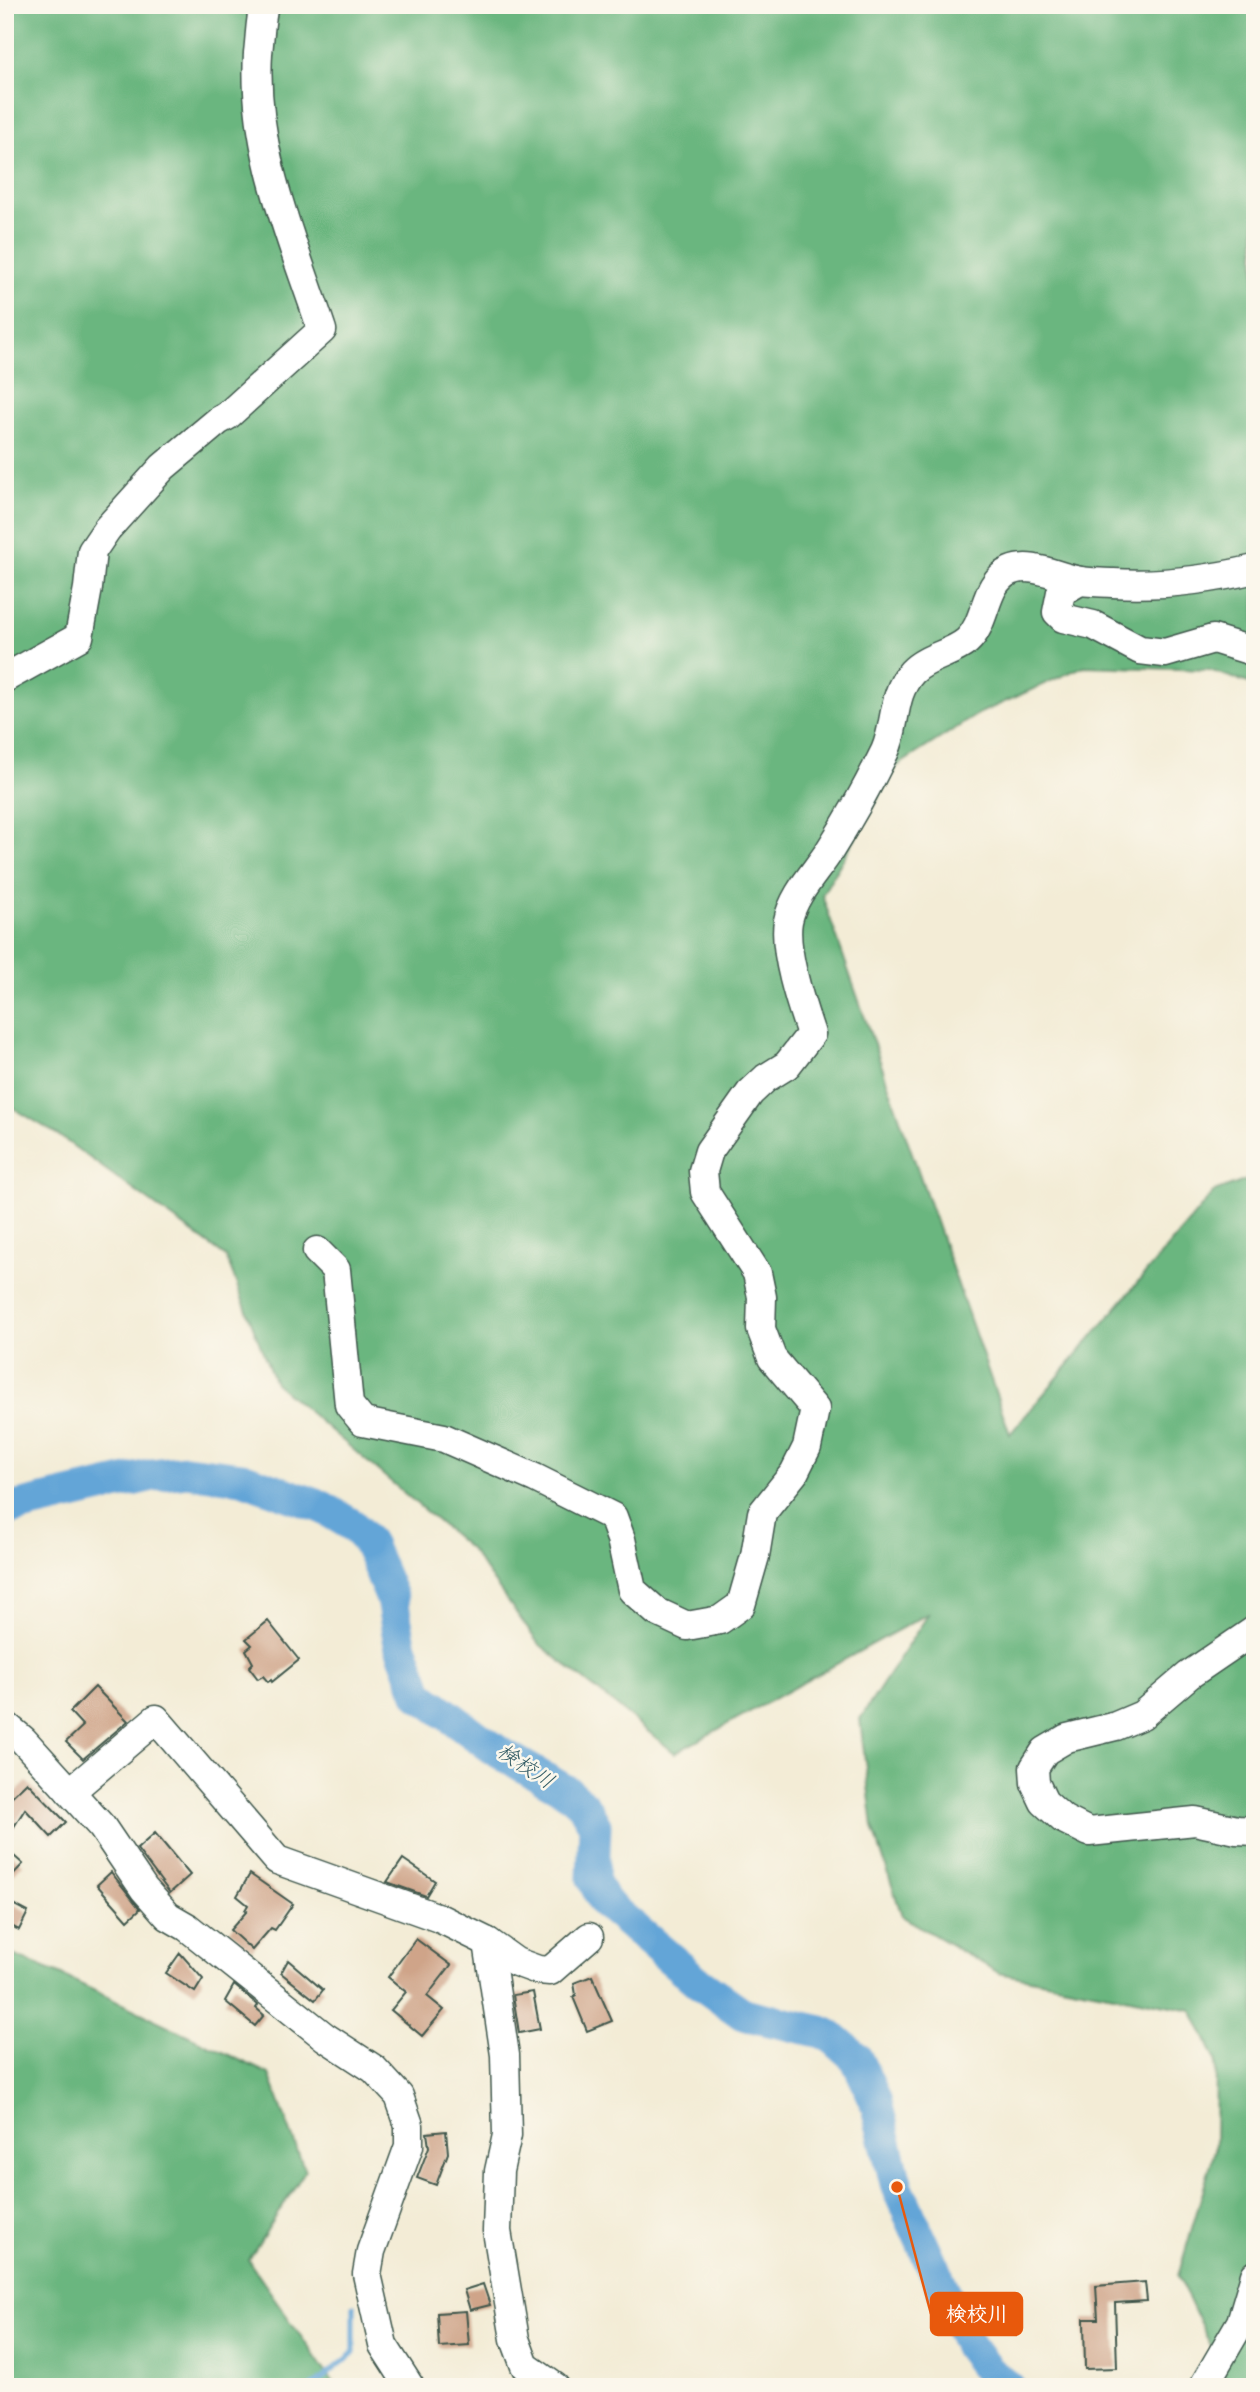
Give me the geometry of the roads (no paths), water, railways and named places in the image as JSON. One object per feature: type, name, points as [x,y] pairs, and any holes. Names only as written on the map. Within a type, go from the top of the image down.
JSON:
[{"type":"street","points":[[5,678],[79,637],[92,551],[107,529],[163,467],[227,416],[322,330],[280,211],[267,164],[260,123],[257,73],[264,5]]},
{"type":"street","points":[[317,1251],[336,1270],[349,1405],[363,1422],[444,1438],[535,1478],[613,1517],[621,1539],[632,1590],[657,1612],[687,1626],[720,1620],[741,1605],[755,1556],[762,1513],[794,1473],[807,1447],[815,1409],[772,1359],[761,1329],[762,1297],[757,1273],[705,1192],[704,1171],[709,1151],[750,1093],[766,1077],[788,1065],[811,1034],[790,961],[788,920],[804,885],[827,855],[863,794],[886,747],[897,697],[913,671],[967,640],[983,614],[995,582],[1008,572],[1024,566],[1080,581],[1153,585],[1224,576],[1255,569]]},
{"type":"street","points":[[1080,581],[1061,592],[1057,612],[1062,618],[1093,625],[1140,650],[1165,653],[1213,639],[1255,652]]},
{"type":"street","points":[[1255,1630],[1189,1675],[1142,1715],[1116,1726],[1067,1738],[1045,1751],[1034,1768],[1035,1783],[1044,1802],[1063,1819],[1089,1832],[1195,1821],[1255,1831]]},
{"type":"street","points":[[70,1792],[156,1719],[277,1860],[439,1918],[488,1942],[516,1962],[538,1970],[550,1971],[589,1937]]},
{"type":"street","points":[[5,1725],[23,1740],[102,1827],[144,1889],[168,1916],[197,1935],[325,2037],[374,2069],[399,2096],[409,2125],[410,2146],[371,2251],[367,2274],[383,2345],[411,2387]]},
{"type":"street","points":[[488,1942],[505,2055],[507,2135],[499,2171],[497,2231],[515,2339],[525,2366],[555,2387]]},
{"type":"street","points":[[1203,2387],[1241,2322],[1255,2275]]},
{"type":"waterway","name":"検校川","points":[[5,1510],[153,1475],[186,1471],[242,1478],[322,1507],[352,1525],[368,1542],[392,1599],[400,1644],[419,1694],[497,1751],[568,1792],[583,1805],[595,1825],[593,1879],[604,1902],[698,1982],[743,2014],[822,2032],[832,2037],[856,2058],[875,2099],[897,2187],[969,2346],[988,2371],[1009,2387]]},
{"type":"waterway","points":[[312,2387],[354,2353],[354,2306]]},
{"type":"place","name":"検校川","points":[[897,2187]]}]
